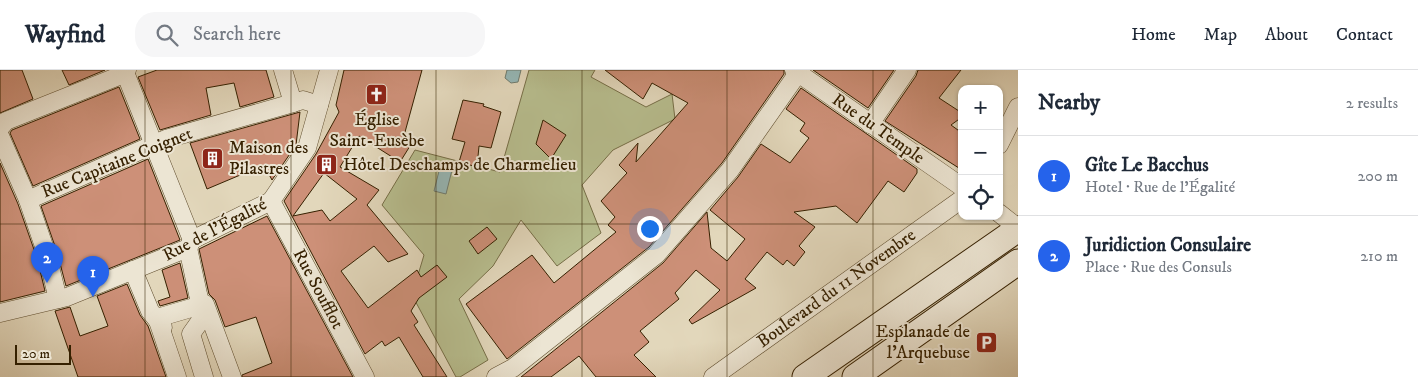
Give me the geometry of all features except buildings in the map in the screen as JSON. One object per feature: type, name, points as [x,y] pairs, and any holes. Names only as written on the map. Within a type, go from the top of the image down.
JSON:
[{"type":"main road","points":[[805,377],[1013,231]]},
{"type":"main road","points":[[855,377],[1018,262]]},
{"type":"street","points":[[58,299],[47,255],[1,130],[126,70],[155,144],[190,244],[202,311]]},
{"type":"street","points":[[283,70],[293,103]]},
{"type":"street","name":"Rue de l'Égalité","points":[[0,314],[58,299],[133,270],[190,244],[271,202],[307,148],[328,70]]},
{"type":"street","points":[[870,124],[907,70]]},
{"type":"street","points":[[496,377],[528,356],[656,255],[730,170],[796,71]]},
{"type":"street","name":"Rue du Temple","points":[[796,71],[958,184]]},
{"type":"street","name":"Rue Capitaine Coignet","points":[[28,200],[155,144],[303,100],[319,105]]},
{"type":"street","points":[[1003,137],[1018,107]]},
{"type":"street","name":"Rue Soufflot","points":[[271,202],[365,377]]},
{"type":"street","name":"Boulevard du 11 Novembre","points":[[713,377],[958,202]]},
{"type":"street","points":[[133,270],[150,311],[162,324],[179,377]]},
{"type":"street","points":[[204,377],[191,334],[205,304],[232,377]]},
{"type":"street","points":[[157,318],[202,311]]},
{"type":"green space","points":[[529,70],[595,70],[591,77],[646,107],[672,94],[675,119],[613,150],[582,185],[601,233],[557,266],[521,220],[493,266],[459,299],[488,360],[460,377],[456,377],[412,295],[424,255],[382,205],[415,150],[500,172]]},
{"type":"water","points":[[507,70],[521,70],[518,82],[511,83],[505,78]]},
{"type":"water","points":[[440,167],[452,170],[446,194],[434,191]]},
{"type":"place","name":"Église Saint-Eusèbe","points":[[377,95]]},
{"type":"place","name":"Maison des Pilastres","points":[[213,158]]},
{"type":"place","name":"Hôtel Deschamps de Charmelieu","points":[[327,165]]},
{"type":"place","name":"Juridiction Consulaire","points":[[47,283]]},
{"type":"place","name":"Gîte Le Bacchus","points":[[93,297]]},
{"type":"place","name":"Esplanade de l'Arquebuse","points":[[986,342]]}]
